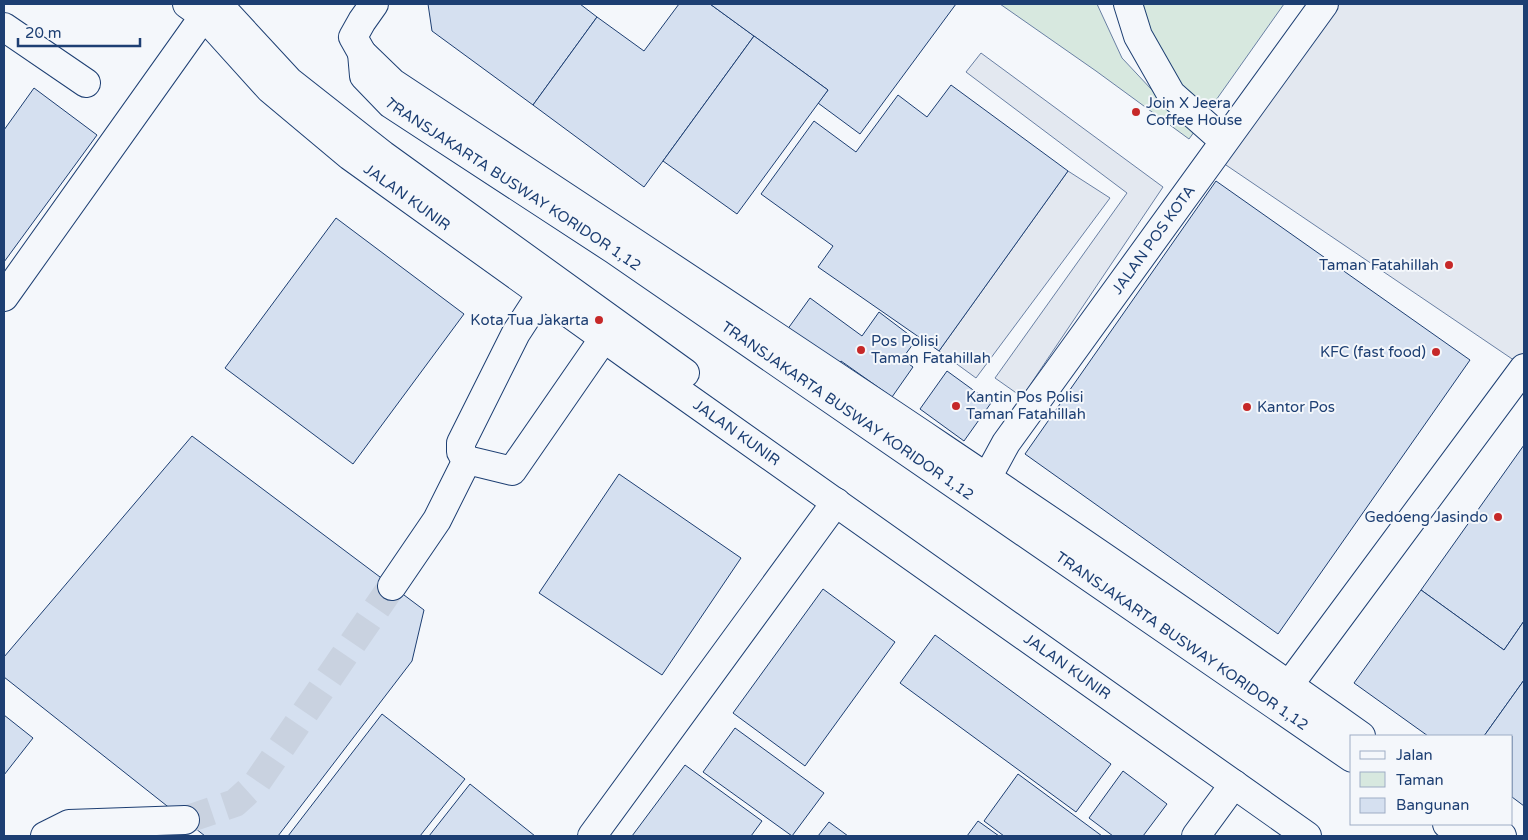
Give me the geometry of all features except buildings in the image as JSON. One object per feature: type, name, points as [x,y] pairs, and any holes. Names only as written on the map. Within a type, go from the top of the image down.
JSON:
[{"type":"street","name":"TRANSJAKARTA BUSWAY KORIDOR 1,12","points":[[374,4],[353,37],[362,53],[364,76],[391,104],[613,249],[1350,757]]},
{"type":"street","points":[[1128,4],[1138,36],[1171,94],[1224,141]]},
{"type":"street","name":"JALAN POS KOTA","points":[[987,478],[1006,443],[1324,4]]},
{"type":"street","points":[[4,297],[203,8]]},
{"type":"street","name":"JALAN KUNIR","points":[[203,8],[270,89],[350,156],[1307,836]]},
{"type":"street","name":"JALAN KUNIR","points":[[203,8],[289,81],[383,155],[1326,836]]},
{"type":"street","points":[[4,27],[86,83]]},
{"type":"street","points":[[362,53],[394,83],[987,478],[1360,735]]},
{"type":"street","points":[[542,293],[516,334],[461,442],[461,452],[466,460],[512,471],[604,338]]},
{"type":"street","points":[[1289,686],[1524,368]]},
{"type":"street","points":[[392,586],[437,520],[466,460]]},
{"type":"street","points":[[592,836],[836,502]]},
{"type":"street","points":[[1196,836],[1234,784]]},
{"type":"street","points":[[45,836],[69,824],[185,820]]},
{"type":"street","points":[[1449,825],[1466,836]]},
{"type":"street","points":[[1486,825],[1502,836]]},
{"type":"green space","points":[[1000,4],[1097,4],[1122,58],[1167,106],[1197,128],[1189,139]]},
{"type":"green space","points":[[1139,4],[1284,4],[1209,110],[1181,85],[1147,33]]},
{"type":"shaded area","name":"Taman Fatahillah","points":[[1339,4],[1524,4],[1524,367],[1223,163]]},
{"type":"shaded area","points":[[981,53],[1163,187],[1022,397],[995,378],[1127,193],[966,72]]},
{"type":"shaded area","points":[[1068,171],[1110,198],[976,378],[939,351]]},
{"type":"tunnel","points":[[185,820],[235,803],[256,784],[392,586]]},
{"type":"place","name":"Join X Jeera Coffee House","points":[[1136,112]]},
{"type":"place","name":"Taman Fatahillah","points":[[1449,265]]},
{"type":"place","name":"Kota Tua Jakarta","points":[[599,320]]},
{"type":"place","name":"Pos Polisi Taman Fatahillah","points":[[861,350]]},
{"type":"place","name":"KFC (fast food)","points":[[1436,352]]},
{"type":"place","name":"Kantin Pos Polisi Taman Fatahillah","points":[[956,406]]},
{"type":"place","name":"Kantor Pos","points":[[1247,407]]},
{"type":"place","name":"Gedoeng Jasindo","points":[[1498,517]]}]
